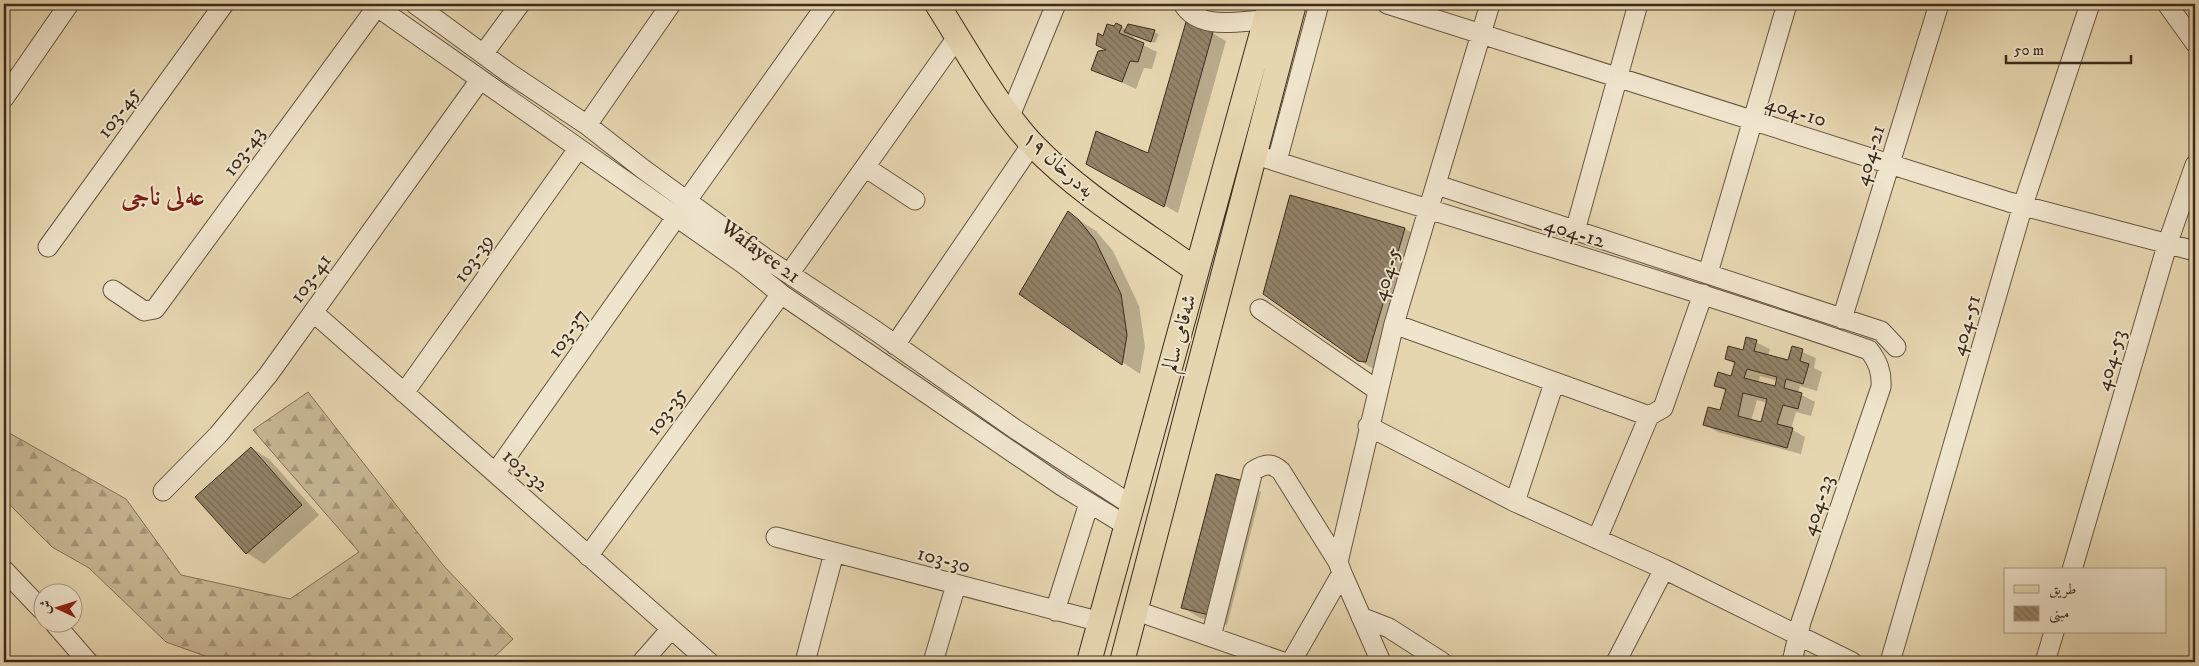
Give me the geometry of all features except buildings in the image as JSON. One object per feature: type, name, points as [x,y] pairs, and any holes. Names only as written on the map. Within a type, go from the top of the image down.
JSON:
[{"type":"main road","name":"بەدرخان ١٩","points":[[938,4],[1010,116],[1032,144],[1089,192],[1196,270]]},
{"type":"main road","name":"شەقامی سالم","points":[[1122,662],[1134,610],[1294,4]]},
{"type":"main road","name":"شەقامی سالم","points":[[1089,662],[1268,12]]},
{"type":"street","points":[[4,98],[69,4]]},
{"type":"street","name":"103-45","points":[[48,247],[224,4]]},
{"type":"street","name":"Wafayee 21","points":[[415,4],[509,73],[586,125],[643,170],[688,200],[789,274],[1015,429],[1130,516]]},
{"type":"street","points":[[484,53],[520,4]]},
{"type":"street","points":[[586,125],[671,4]]},
{"type":"street","points":[[688,200],[827,4]]},
{"type":"street","points":[[1010,116],[1056,4]]},
{"type":"street","points":[[1182,4],[1189,14],[1207,22],[1268,12]]},
{"type":"street","points":[[1277,161],[1319,4]]},
{"type":"street","name":"404-10","points":[[1387,4],[1408,7],[1482,34],[1618,79],[2023,205],[2195,250]]},
{"type":"street","name":"404-5","points":[[1291,662],[1340,568],[1368,426],[1394,324],[1490,4]]},
{"type":"street","points":[[1575,231],[1638,4]]},
{"type":"street","points":[[1708,273],[1787,4]]},
{"type":"street","name":"404-21","points":[[1842,319],[1939,4]]},
{"type":"street","name":"404-51","points":[[1890,662],[2023,205],[2090,4]]},
{"type":"street","points":[[2167,4],[2195,43]]},
{"type":"street","name":"Wafayee 21","points":[[376,5],[675,219],[745,266],[781,294],[1089,503],[1130,516]]},
{"type":"street","name":"103-43","points":[[113,290],[144,310],[155,309],[376,5]]},
{"type":"street","points":[[789,274],[958,36]]},
{"type":"street","name":"103-41","points":[[163,491],[191,464],[243,406],[480,80]]},
{"type":"street","points":[[895,345],[1032,144]]},
{"type":"street","name":"103-39","points":[[404,393],[578,150]]},
{"type":"street","name":"404-12","points":[[1254,154],[1429,211],[1703,294],[1870,350],[1878,362]]},
{"type":"street","name":"404-53","points":[[2073,568],[2168,242],[2195,165]]},
{"type":"street","points":[[865,167],[915,200]]},
{"type":"street","points":[[1437,185],[1881,331],[1896,347]]},
{"type":"street","name":"103-37","points":[[495,473],[675,219]]},
{"type":"street","name":"103-35","points":[[588,556],[781,294]]},
{"type":"street","points":[[1597,539],[1649,416],[1663,408],[1703,294]]},
{"type":"street","points":[[1260,309],[1377,390]]},
{"type":"street","name":"103-32","points":[[313,312],[709,662]]},
{"type":"street","points":[[1394,324],[1649,416]]},
{"type":"street","name":"404-23","points":[[1792,662],[1797,635],[1881,387],[1882,375],[1878,362]]},
{"type":"street","points":[[1515,502],[1554,383]]},
{"type":"street","points":[[1368,426],[1515,502],[1664,569],[1852,662]]},
{"type":"street","points":[[1211,637],[1253,471],[1267,464],[1281,471],[1340,568],[1381,662]]},
{"type":"street","points":[[1055,610],[1089,503]]},
{"type":"street","name":"103-30","points":[[776,537],[1101,622]]},
{"type":"street","points":[[805,662],[834,553]]},
{"type":"street","points":[[1616,662],[1664,569]]},
{"type":"street","points":[[4,570],[32,599]]},
{"type":"street","points":[[933,662],[956,585]]},
{"type":"street","points":[[1134,610],[1283,662]]},
{"type":"street","points":[[1361,617],[1389,628],[1442,662]]},
{"type":"street","points":[[642,662],[671,629]]},
{"type":"street","points":[[63,634],[88,662]]},
{"type":"street","points":[[2045,662],[2053,634]]},
{"type":"green space","points":[[308,392],[443,565],[513,639],[489,662],[477,656],[471,662],[222,662],[166,642],[89,568],[52,547],[10,505],[4,508],[4,430],[126,499],[181,575],[290,599],[359,552],[253,430]]},
{"type":"district","name":"عەلی ناجی","points":[[163,196]]}]
